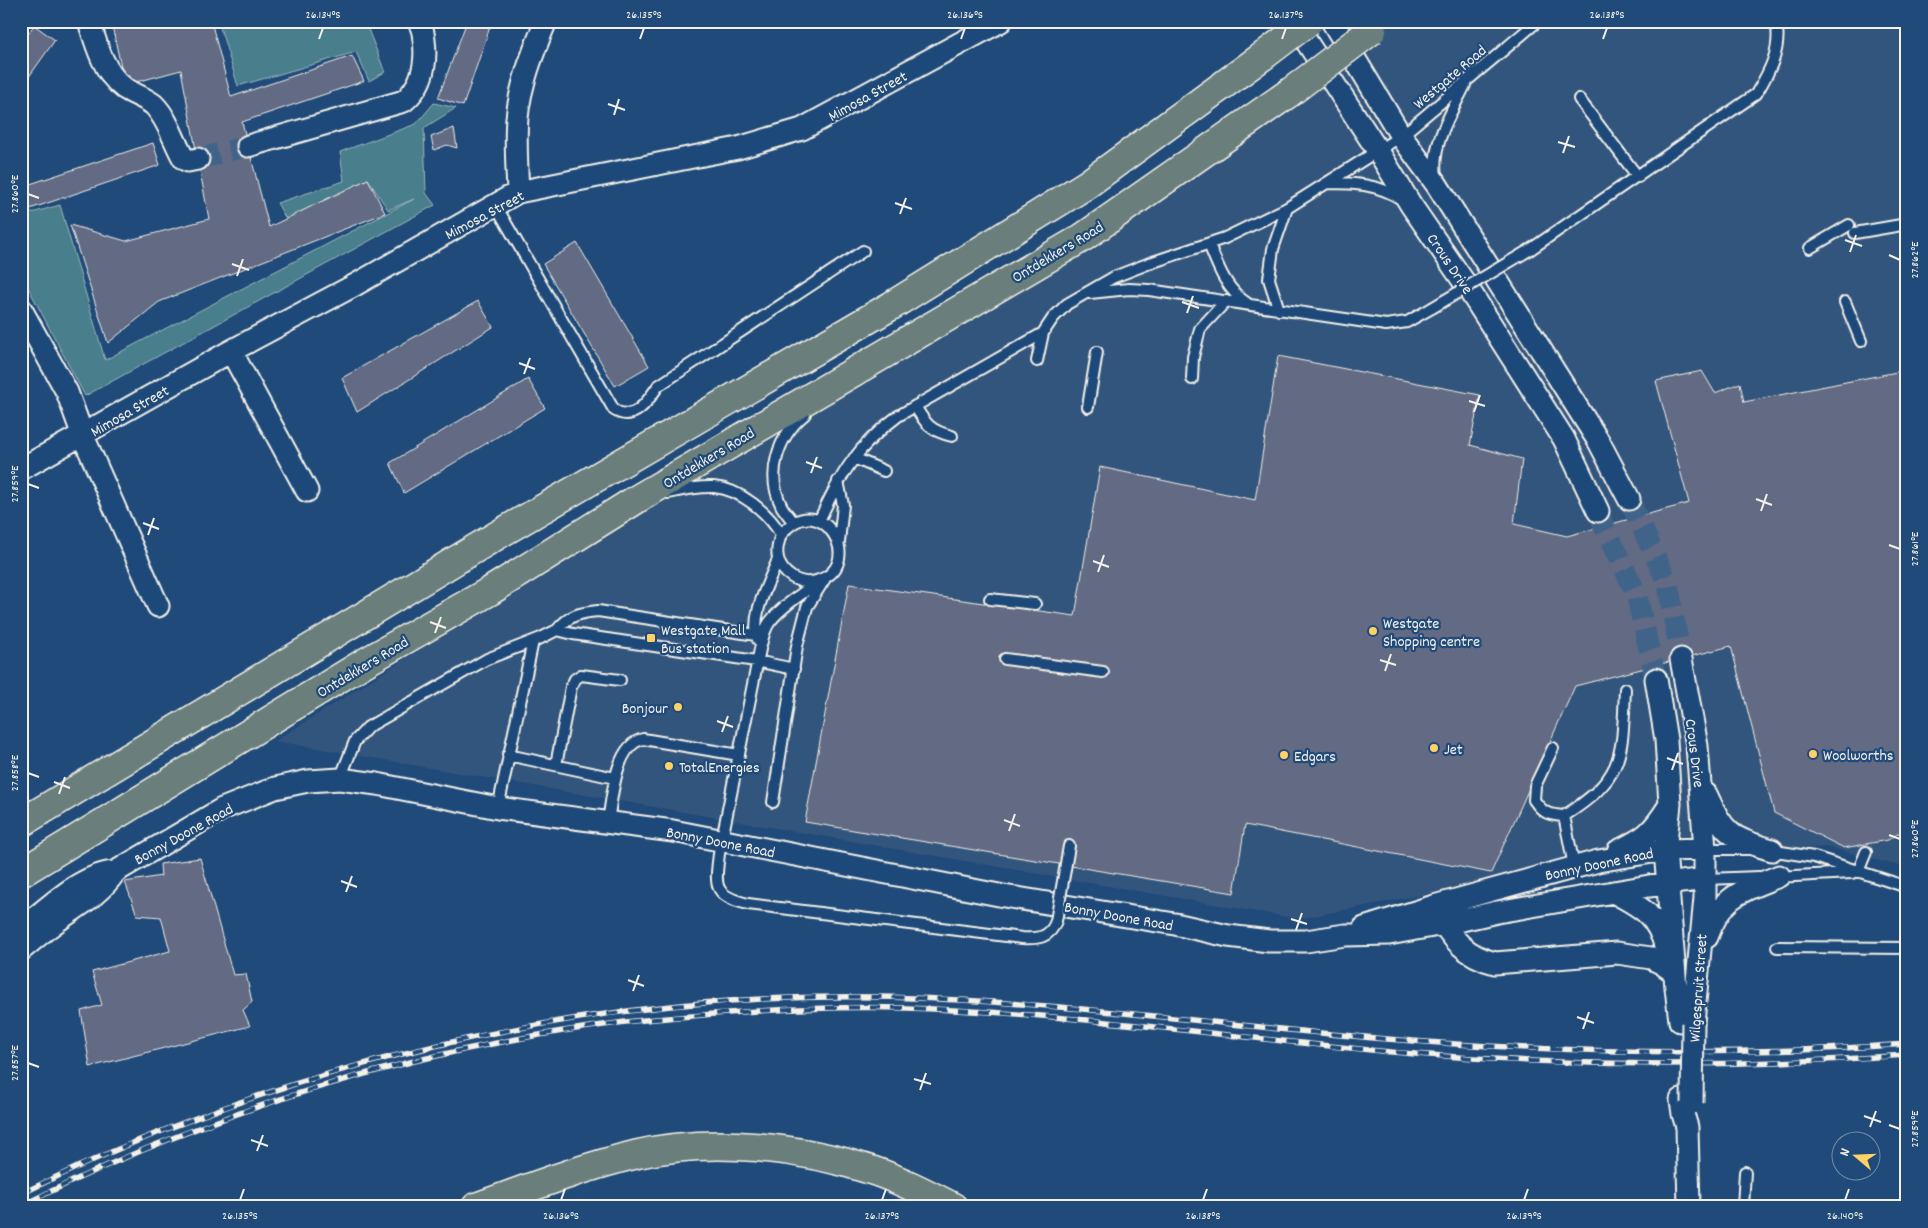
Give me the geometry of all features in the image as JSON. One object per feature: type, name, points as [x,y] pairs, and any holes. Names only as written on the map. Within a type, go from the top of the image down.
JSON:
[{"type":"main road","points":[[21,823],[501,533],[890,306],[1086,186],[1309,21]]},
{"type":"main road","name":"Ontdekkers Road","points":[[21,873],[364,663],[490,591],[637,499],[1082,238],[1289,93],[1377,26]]},
{"type":"main road","points":[[476,1207],[566,1175],[630,1156],[692,1146],[780,1149],[820,1157],[874,1171],[953,1207]]},
{"type":"street","points":[[89,21],[98,48],[113,78],[126,89],[154,105],[184,159],[188,161],[198,159]]},
{"type":"street","points":[[248,146],[404,101],[412,94],[423,72],[426,55],[422,26],[418,21]]},
{"type":"street","points":[[518,192],[517,117],[523,85],[546,21]]},
{"type":"street","name":"Mimosa Street","points":[[21,469],[83,436],[231,351],[355,285],[518,192],[738,148],[802,129],[1001,21]]},
{"type":"street","name":"Crous Drive","points":[[1294,21],[1411,205],[1462,279],[1564,439],[1598,511]]},
{"type":"street","name":"Crous Drive","points":[[1332,21],[1401,136],[1437,185],[1598,442],[1629,499]]},
{"type":"street","points":[[21,309],[68,392],[83,436],[158,606]]},
{"type":"street","points":[[231,351],[307,491]]},
{"type":"street","name":"Crous Drive","points":[[1681,659],[1698,746],[1705,849]]},
{"type":"street","name":"Crous Drive","points":[[1656,679],[1666,740],[1670,804],[1665,850]]},
{"type":"street","name":"Bonny Doone Road","points":[[21,929],[96,875],[115,872],[222,809],[275,788],[308,780],[340,779],[377,784],[498,808],[673,831],[1004,896],[1175,924],[1228,936],[1269,941],[1306,941],[1345,935],[1389,934],[1497,912],[1613,892],[1706,879]]},
{"type":"street","points":[[1700,780],[1717,819],[1728,833],[1742,841],[1772,850]]},
{"type":"street","points":[[1598,861],[1650,833],[1670,804]]},
{"type":"street","name":"Bonny Doone Road","points":[[1345,935],[1382,921],[1574,866],[1665,850],[1705,849]]},
{"type":"street","name":"Wilgespruit Street","points":[[1689,1207],[1687,1127],[1683,1114],[1687,1102],[1686,1022],[1698,960],[1705,898],[1705,849]]},
{"type":"street","name":"Wilgespruit Street","points":[[1665,850],[1673,979],[1686,1022]]},
{"type":"street","name":"Bonny Doone Road","points":[[21,950],[87,900],[115,872]]},
{"type":"street","points":[[1551,872],[1555,902]]},
{"type":"street","points":[[1698,960],[1713,921],[1728,900],[1779,876]]},
{"type":"street","points":[[1613,892],[1642,909],[1654,920],[1660,930],[1673,979]]},
{"type":"street","points":[[1434,906],[1444,924],[1466,952],[1478,959],[1495,963],[1617,953],[1652,958],[1673,979]]},
{"type":"lane","name":"Westgate Road","points":[[1043,334],[1053,318],[1066,304],[1084,293],[1114,277],[1225,238],[1286,208],[1378,151],[1401,136],[1538,21]]},
{"type":"lane","points":[[1084,293],[1129,289],[1226,301],[1386,325],[1407,322],[1531,249],[1756,94],[1769,73],[1777,49],[1776,21]]},
{"type":"lane","points":[[1437,185],[1434,158],[1438,142],[1468,80]]},
{"type":"lane","points":[[1579,99],[1638,177]]},
{"type":"lane","points":[[1327,183],[1352,183],[1375,186],[1388,191],[1411,205]]},
{"type":"lane","points":[[496,206],[614,410],[619,413],[634,413],[649,400],[658,386],[863,251]]},
{"type":"lane","points":[[1279,310],[1269,279],[1274,244],[1286,208]]},
{"type":"lane","points":[[1810,248],[1852,229],[1907,224]]},
{"type":"lane","points":[[1209,244],[1221,274],[1235,294],[1249,305]]},
{"type":"lane","points":[[1192,380],[1192,357],[1200,329],[1226,301]]},
{"type":"lane","points":[[1846,302],[1861,341]]},
{"type":"lane","points":[[1037,361],[1043,334]]},
{"type":"lane","points":[[819,521],[838,482],[854,458],[877,431],[915,406],[1043,334]]},
{"type":"lane","points":[[1088,407],[1097,352]]},
{"type":"lane","points":[[794,523],[783,507],[776,491],[775,460],[786,433],[797,420],[859,368]]},
{"type":"lane","points":[[915,406],[930,428],[938,433],[952,436]]},
{"type":"lane","points":[[854,458],[884,471]]},
{"type":"lane","points":[[773,802],[797,646],[807,607],[835,567],[839,556],[843,505],[838,482]]},
{"type":"lane","points":[[637,499],[687,489],[715,487],[732,492],[749,502],[776,526],[781,535]]},
{"type":"lane","points":[[816,582],[796,580],[782,568],[778,559],[777,547],[781,535],[786,528],[794,523],[806,519],[819,521],[828,526],[835,534],[839,544]]},
{"type":"lane","points":[[760,649],[756,635],[758,610],[778,559]]},
{"type":"lane","points":[[827,576],[783,607],[768,624],[756,661],[721,841],[716,877],[717,886],[729,898],[748,904],[1036,939],[1048,934],[1056,921],[1069,846]]},
{"type":"lane","points":[[990,600],[1035,604]]},
{"type":"lane","points":[[340,779],[356,741],[368,726],[487,659],[557,630],[566,619],[582,612],[598,611],[756,635]]},
{"type":"lane","points":[[557,630],[756,661],[794,669]]},
{"type":"lane","points":[[498,808],[532,641]]},
{"type":"lane","points":[[1005,659],[1103,672]]},
{"type":"lane","points":[[556,765],[571,687],[575,679],[581,675],[620,680]]},
{"type":"lane","points":[[1553,748],[1535,786],[1534,800],[1542,810],[1553,815],[1564,816],[1588,800],[1606,782],[1617,764],[1623,739],[1625,689]]},
{"type":"lane","points":[[608,822],[615,778],[629,746],[637,740],[643,739],[739,755]]},
{"type":"lane","points":[[508,755],[615,778]]},
{"type":"lane","points":[[1564,816],[1574,866]]},
{"type":"lane","name":"Bonny Doone Road","points":[[1705,849],[1772,850],[1814,857],[1907,887]]},
{"type":"lane","points":[[1858,872],[1866,852]]},
{"type":"lane","name":"Bonny Doone Road","points":[[1706,879],[1858,872]]},
{"type":"lane","points":[[1777,947],[1907,948]]},
{"type":"lane","points":[[1743,1207],[1745,1172]]},
{"type":"shaded area","name":"Westgate Shopping centre","points":[[1392,21],[1907,21],[1907,868],[1827,847],[1758,851],[1683,861],[1665,850],[1598,861],[1298,919],[275,741],[1327,76]]},
{"type":"green space","points":[[218,21],[359,21],[366,24],[385,72],[369,81],[356,52],[238,86]]},
{"type":"green space","points":[[434,103],[456,108],[424,128],[426,193],[435,205],[85,396],[21,274],[21,216],[60,205],[105,360],[414,199],[388,210],[368,179],[286,219],[277,203],[344,181],[340,152],[416,124]]},
{"type":"building","points":[[111,21],[211,21],[231,97],[352,56],[364,81],[242,122],[269,227],[368,179],[385,213],[159,302],[108,343],[70,225],[126,241],[209,219],[181,70],[125,85]]},
{"type":"building","points":[[467,21],[491,24],[463,106],[438,98]]},
{"type":"building","points":[[34,25],[55,40],[21,88],[21,44]]},
{"type":"building","points":[[454,128],[457,148],[447,145],[434,150],[431,137]]},
{"type":"building","points":[[153,143],[160,165],[21,212],[21,187]]},
{"type":"building","points":[[577,243],[649,366],[615,386],[543,264]]},
{"type":"building","points":[[478,301],[493,327],[357,412],[342,378]]},
{"type":"building","name":"Westgate Shopping centre","points":[[1278,356],[1480,395],[1470,445],[1522,459],[1514,524],[1567,536],[1689,503],[1656,381],[1702,371],[1715,393],[1740,383],[1744,402],[1907,370],[1907,828],[1888,840],[1844,848],[1774,813],[1731,646],[1575,686],[1491,873],[1245,825],[1234,893],[805,822],[849,584],[1075,616],[1100,467],[1255,500]]},
{"type":"building","points":[[528,379],[545,408],[404,493],[390,463]]},
{"type":"building","points":[[200,858],[233,975],[246,974],[252,1002],[243,1010],[250,1026],[90,1067],[81,1011],[102,1005],[92,972],[170,951],[161,917],[137,915],[125,882],[161,876],[160,864]]},
{"type":"tunnel","points":[[198,159],[248,146]]},
{"type":"tunnel","points":[[1629,499],[1668,584],[1681,659]]},
{"type":"tunnel","points":[[1598,511],[1636,593],[1656,679]]},
{"type":"railway","points":[[21,1194],[120,1148],[223,1108],[329,1074],[438,1045],[548,1023],[658,1008],[769,999],[878,997],[1005,1003],[1387,1039],[1517,1048],[1712,1052],[1777,1051],[1907,1044]]},
{"type":"railway","points":[[21,1206],[92,1172],[237,1114],[312,1089],[387,1068],[541,1035],[618,1023],[714,1014],[858,1007],[970,1011],[1098,1021],[1415,1054],[1538,1061],[1661,1064],[1784,1062],[1907,1055]]},
{"type":"place","name":"Westgate Shopping centre","points":[[1373,631]]},
{"type":"place","name":"Westgate Mall Bus station","points":[[651,638]]},
{"type":"place","name":"Bonjour","points":[[678,707]]},
{"type":"place","name":"Jet","points":[[1434,748]]},
{"type":"place","name":"Woolworths","points":[[1813,754]]},
{"type":"place","name":"Edgars","points":[[1284,755]]},
{"type":"place","name":"TotalEnergies","points":[[669,766]]}]
